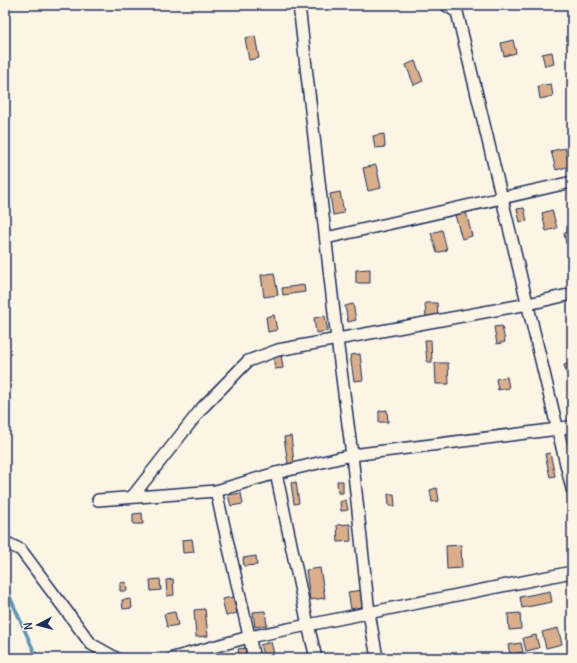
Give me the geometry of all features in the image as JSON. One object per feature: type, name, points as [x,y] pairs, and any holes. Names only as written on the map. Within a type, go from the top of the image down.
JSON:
[{"type":"street","points":[[299,5],[369,612],[377,658]]},
{"type":"street","points":[[446,5],[457,12],[572,489]]},
{"type":"street","points":[[326,238],[572,182]]},
{"type":"street","points":[[132,497],[202,408],[248,361],[278,350],[528,304],[572,294]]},
{"type":"street","points":[[98,500],[216,491],[276,472],[352,455],[572,426]]},
{"type":"street","points":[[276,472],[316,658]]},
{"type":"street","points":[[216,491],[254,658]]},
{"type":"street","points":[[5,542],[21,550],[91,644],[116,658]]},
{"type":"street","points":[[173,658],[250,637],[572,572]]},
{"type":"building","points":[[255,36],[259,58],[249,60],[245,38]]},
{"type":"building","points":[[513,40],[516,53],[504,56],[501,43]]},
{"type":"building","points":[[552,52],[554,64],[545,66],[542,54]]},
{"type":"building","points":[[415,61],[423,81],[414,85],[406,65]]},
{"type":"building","points":[[551,84],[553,96],[540,99],[538,86]]},
{"type":"building","points":[[384,134],[385,147],[375,148],[373,136]]},
{"type":"building","points":[[565,148],[570,166],[556,170],[551,151]]},
{"type":"building","points":[[376,165],[381,188],[368,191],[363,168]]},
{"type":"building","points":[[340,192],[344,213],[333,215],[330,194]]},
{"type":"building","points":[[524,208],[527,221],[520,222],[517,209]]},
{"type":"building","points":[[552,210],[557,228],[546,231],[542,213]]},
{"type":"building","points":[[466,212],[472,236],[462,239],[455,215]]},
{"type":"building","points":[[442,230],[447,250],[437,253],[431,233]]},
{"type":"building","points":[[572,231],[572,242],[566,244],[564,233]]},
{"type":"building","points":[[370,269],[370,283],[356,283],[356,270]]},
{"type":"building","points":[[274,273],[278,295],[264,297],[261,275]]},
{"type":"building","points":[[304,285],[305,292],[283,295],[282,288]]},
{"type":"building","points":[[425,303],[437,303],[438,316],[426,317]]},
{"type":"building","points":[[353,304],[356,320],[348,322],[345,306]]},
{"type":"building","points":[[274,315],[277,330],[268,332],[266,317]]},
{"type":"building","points":[[325,316],[328,331],[316,333],[314,318]]},
{"type":"building","points":[[502,326],[505,342],[497,344],[494,327]]},
{"type":"building","points":[[425,340],[431,340],[432,362],[427,362]]},
{"type":"building","points":[[281,354],[283,368],[275,369],[273,355]]},
{"type":"building","points":[[360,354],[363,380],[354,381],[350,355]]},
{"type":"building","points":[[572,362],[572,383],[570,384],[564,365]]},
{"type":"building","points":[[435,363],[448,363],[449,384],[436,384]]},
{"type":"building","points":[[507,377],[509,388],[498,390],[496,379]]},
{"type":"building","points":[[387,410],[388,422],[379,422],[379,411]]},
{"type":"building","points":[[291,436],[294,463],[288,464],[284,437]]},
{"type":"building","points":[[550,453],[555,476],[550,477],[545,454]]},
{"type":"building","points":[[337,481],[343,481],[343,493],[338,493]]},
{"type":"building","points":[[296,482],[299,503],[294,504],[291,483]]},
{"type":"building","points":[[437,488],[439,501],[432,502],[430,490]]},
{"type":"building","points":[[241,493],[243,504],[231,506],[228,495]]},
{"type":"building","points":[[388,494],[394,494],[395,506],[389,506]]},
{"type":"building","points":[[346,500],[348,510],[341,511],[340,502]]},
{"type":"building","points":[[142,513],[143,524],[133,524],[133,514]]},
{"type":"building","points":[[350,524],[351,541],[338,542],[337,525]]},
{"type":"building","points":[[192,539],[194,552],[183,553],[182,540]]},
{"type":"building","points":[[461,545],[462,568],[447,569],[446,546]]},
{"type":"building","points":[[256,556],[257,565],[244,566],[243,558]]},
{"type":"building","points":[[320,568],[325,598],[310,600],[306,570]]},
{"type":"building","points":[[160,579],[161,590],[151,591],[150,580]]},
{"type":"building","points":[[173,579],[174,595],[167,596],[166,580]]},
{"type":"building","points":[[126,582],[127,591],[120,591],[120,583]]},
{"type":"building","points":[[363,590],[366,606],[351,609],[348,592]]},
{"type":"building","points":[[550,591],[552,602],[522,608],[520,597]]},
{"type":"building","points":[[233,597],[237,613],[226,616],[222,599]]},
{"type":"building","points":[[131,599],[132,608],[123,609],[122,600]]},
{"type":"building","points":[[205,609],[208,636],[196,637],[194,610]]},
{"type":"building","points":[[265,611],[267,625],[255,627],[253,612]]},
{"type":"building","points":[[175,612],[178,625],[167,627],[164,614]]},
{"type":"building","points":[[520,613],[521,629],[509,630],[508,614]]},
{"type":"building","points":[[558,628],[562,644],[546,648],[542,632]]},
{"type":"building","points":[[536,635],[539,648],[526,651],[523,638]]},
{"type":"building","points":[[271,642],[275,658],[264,658],[260,645]]},
{"type":"building","points":[[521,643],[523,652],[510,654],[508,645]]},
{"type":"building","points":[[245,648],[247,658],[240,658],[238,649]]},
{"type":"building","points":[[338,653],[339,658],[327,658],[327,655]]},
{"type":"waterway","points":[[5,586],[37,658]]}]
